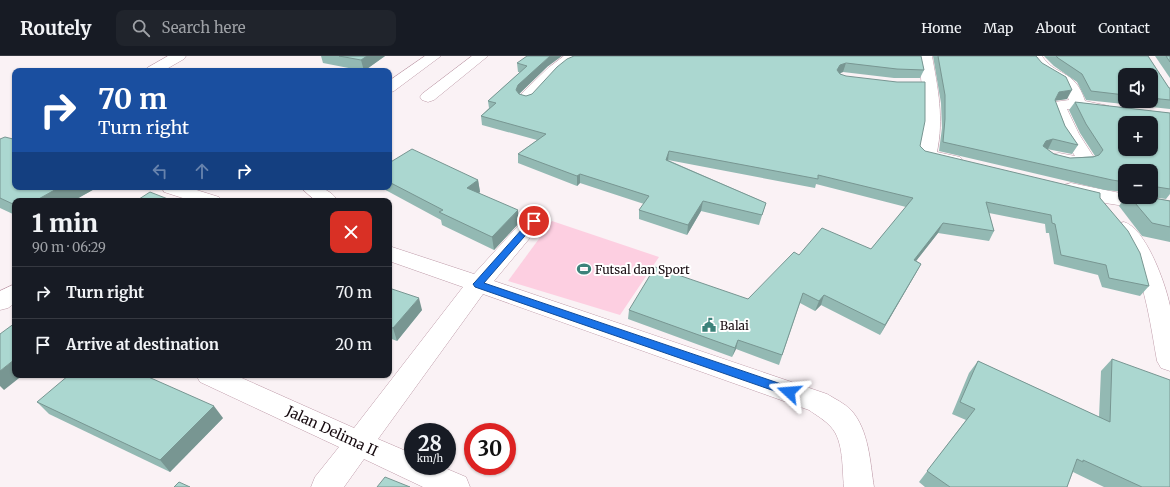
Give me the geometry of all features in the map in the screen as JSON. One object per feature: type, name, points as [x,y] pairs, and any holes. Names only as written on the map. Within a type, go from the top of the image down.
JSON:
[{"type":"street","points":[[157,68],[179,56]]},
{"type":"street","points":[[392,86],[434,56]]},
{"type":"street","points":[[428,97],[481,56]]},
{"type":"street","points":[[526,98],[568,60],[572,58],[590,58],[597,56]]},
{"type":"street","points":[[926,56],[923,85],[934,115],[933,131],[927,155],[973,166]]},
{"type":"street","points":[[1035,56],[1041,66],[1047,71],[1068,82],[1072,86],[1078,104]]},
{"type":"street","points":[[1048,155],[1075,161],[1083,161],[1086,159],[1070,134],[1059,108],[1060,106],[1064,104],[1078,104],[1090,108],[1119,110]]},
{"type":"street","points":[[1053,184],[1105,197],[1170,207]]},
{"type":"street","points":[[313,190],[324,198]]},
{"type":"street","points":[[167,191],[198,198]]},
{"type":"street","points":[[1105,197],[1104,207],[1130,236],[1145,262],[1170,361]]},
{"type":"street","points":[[326,487],[478,284],[534,221]]},
{"type":"street","points":[[395,252],[478,284],[818,402],[833,411],[846,425],[852,443],[859,487]]},
{"type":"street","points":[[0,302],[12,294]]},
{"type":"street","name":"Jalan Delima II","points":[[216,378],[455,487]]},
{"type":"shaded area","name":"Futsal dan Sport","points":[[552,221],[659,257],[620,315],[508,281]]},
{"type":"building","points":[[339,56],[367,56],[361,60]]},
{"type":"building","points":[[527,56],[550,56],[518,85],[516,90],[519,94],[526,96],[532,94],[557,67],[567,59],[574,56],[921,56],[924,70],[897,69],[846,63],[840,65],[837,70],[840,74],[846,76],[897,82],[925,82],[925,121],[920,146],[925,151],[1100,193],[1100,198],[1128,231],[1140,253],[1149,286],[1109,278],[1106,265],[1061,255],[1055,224],[1052,223],[1051,215],[986,202],[994,231],[943,223],[914,260],[921,264],[885,325],[824,295],[819,301],[803,293],[782,355],[738,340],[735,348],[629,310],[655,267],[748,299],[794,252],[799,255],[822,228],[871,249],[913,198],[818,175],[818,179],[669,151],[666,160],[766,203],[762,215],[703,201],[688,225],[639,210],[649,196],[580,174],[577,176],[518,154],[546,134],[481,116],[496,103],[488,101],[527,66],[517,63]]},
{"type":"building","points":[[938,56],[1036,56],[1042,63],[1066,77],[1072,90],[1059,92],[1055,100],[1065,126],[1078,145],[1053,139],[1046,141],[1043,146],[1054,154],[1070,158],[1093,157],[1099,155],[1103,150],[1086,124],[1075,102],[1170,113],[1170,189],[1158,187],[1158,164],[1118,164],[1118,181],[943,142],[945,95]]},
{"type":"building","points":[[1056,56],[1148,56],[1156,68],[1118,68],[1118,94],[1091,91],[1082,74]]},
{"type":"building","points":[[1166,56],[1170,56],[1170,62]]},
{"type":"building","points":[[1158,71],[1170,88],[1170,100],[1158,99]]},
{"type":"building","points":[[5,137],[12,139],[12,190],[55,190],[40,198],[12,198],[12,204],[0,198],[0,139]]},
{"type":"building","points":[[412,149],[478,180],[467,188],[518,210],[492,237],[439,212],[443,210],[392,184],[392,161]]},
{"type":"building","points":[[150,192],[165,198],[141,198]]},
{"type":"building","points":[[1158,199],[1170,201],[1170,227],[1152,223],[1136,204],[1158,204]]},
{"type":"building","points":[[392,289],[419,298],[393,328]]},
{"type":"building","points":[[12,325],[12,361],[0,371],[0,334]]},
{"type":"building","points":[[1112,359],[1170,380],[1170,487],[1142,487],[1083,460],[1083,462],[1077,459],[1067,487],[950,487],[927,471],[975,409],[960,402],[978,361],[1110,422]]},
{"type":"building","points":[[65,378],[151,378],[214,406],[160,460],[37,402]]},
{"type":"building","points":[[385,477],[410,487],[377,487]]},
{"type":"building","points":[[179,482],[190,487],[174,487]]},
{"type":"place","name":"Futsal dan Sport","points":[[584,269]]},
{"type":"place","name":"Balai","points":[[709,325]]},
{"type":"route","points":[[534,221],[478,284],[789,392]]}]
